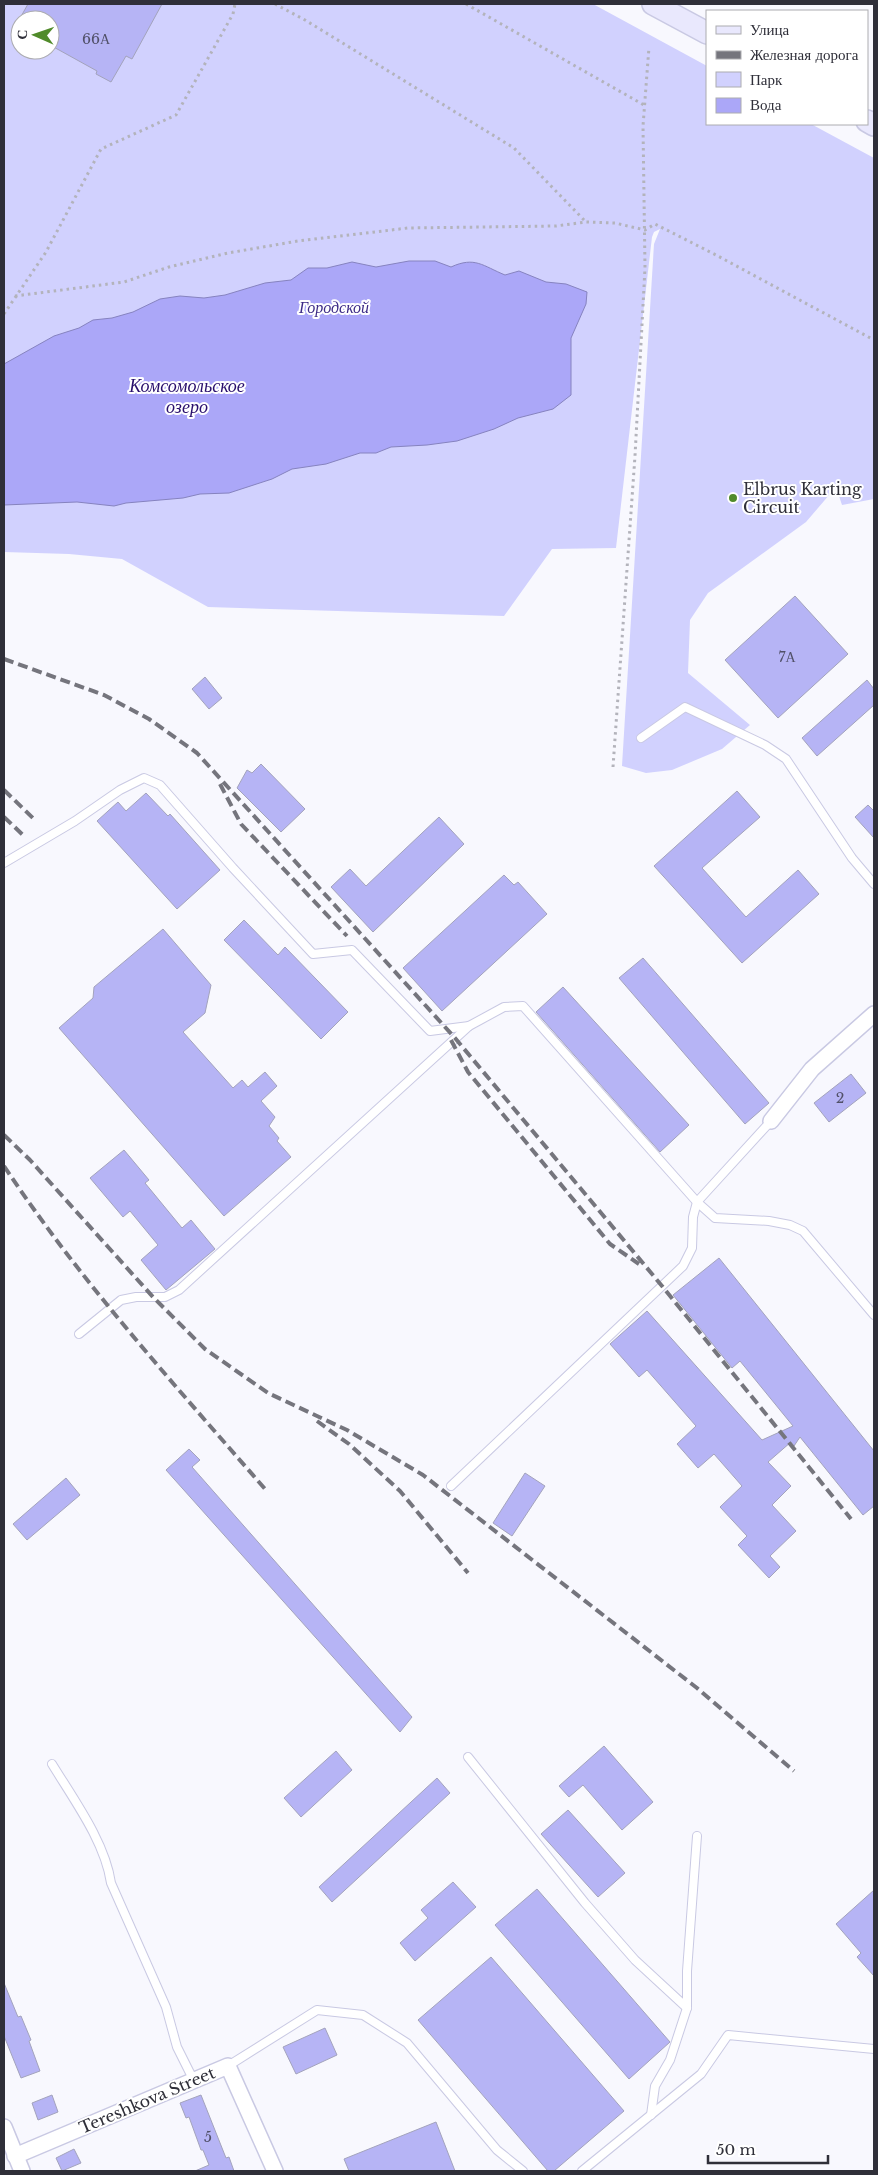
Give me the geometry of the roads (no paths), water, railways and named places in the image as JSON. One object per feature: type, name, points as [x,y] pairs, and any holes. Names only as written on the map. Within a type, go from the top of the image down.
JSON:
[{"type":"main road","points":[[653,4],[706,32]]},
{"type":"street","points":[[771,1121],[812,1069],[874,1014]]},
{"type":"street","name":"Tereshkova Street","points":[[16,2156],[228,2066],[275,2171]]},
{"type":"street","points":[[4,2126],[22,2171]]},
{"type":"lane","points":[[641,738],[685,707],[765,745],[786,759],[852,858],[874,884]]},
{"type":"lane","points":[[4,863],[75,821],[120,790],[144,778],[160,785],[232,868],[313,954],[352,950],[430,1031],[469,1026]]},
{"type":"lane","points":[[79,1334],[121,1300],[136,1297],[165,1297],[179,1290],[469,1026],[504,1007],[522,1006],[697,1202],[715,1218],[739,1221],[769,1221],[790,1225],[803,1231],[874,1315]]},
{"type":"lane","points":[[451,1486],[683,1266],[692,1248],[693,1217],[697,1202],[771,1121]]},
{"type":"lane","points":[[468,1757],[585,1903],[635,1960],[687,2008]]},
{"type":"lane","points":[[52,1764],[83,1814],[108,1865],[111,1883],[166,2007],[177,2047],[194,2081]]},
{"type":"lane","points":[[651,2115],[655,2086],[670,2060],[687,2008],[687,1971],[697,1836]]},
{"type":"lane","points":[[228,2066],[317,2010],[363,2014],[407,2043],[497,2150],[523,2171]]},
{"type":"lane","points":[[582,2171],[700,2074],[728,2035],[874,2049]]},
{"type":"water","name":"Комсомольское озеро","points":[[409,261],[435,261],[451,267],[466,262],[473,262],[505,275],[519,271],[546,282],[566,284],[587,292],[586,304],[571,338],[571,395],[553,409],[518,418],[494,429],[457,441],[391,447],[376,453],[360,453],[326,464],[292,469],[272,479],[229,493],[200,494],[183,498],[126,503],[114,506],[77,502],[4,505],[4,364],[54,336],[79,328],[93,320],[112,318],[133,312],[160,299],[180,296],[204,298],[225,295],[265,283],[291,280],[308,268],[327,268],[352,262],[376,267]]},
{"type":"railway","points":[[4,659],[104,695],[149,719],[197,753],[455,1038],[662,1286],[851,1519]]},
{"type":"railway","points":[[220,784],[241,824],[347,936]]},
{"type":"railway","points":[[4,790],[36,821]]},
{"type":"railway","points":[[4,817],[23,835]]},
{"type":"railway","points":[[451,1040],[468,1072],[610,1244],[639,1264]]},
{"type":"railway","points":[[4,1135],[30,1160],[153,1297],[205,1349],[268,1393],[347,1430],[423,1475],[697,1688],[794,1771]]},
{"type":"railway","points":[[4,1166],[64,1251],[129,1332],[265,1489]]},
{"type":"railway","points":[[317,1421],[349,1444],[400,1491],[468,1573]]},
{"type":"place","name":"Elbrus Karting Circuit","points":[[733,498]]},
{"type":"park label","name":"Городской","points":[[334,307]]}]
